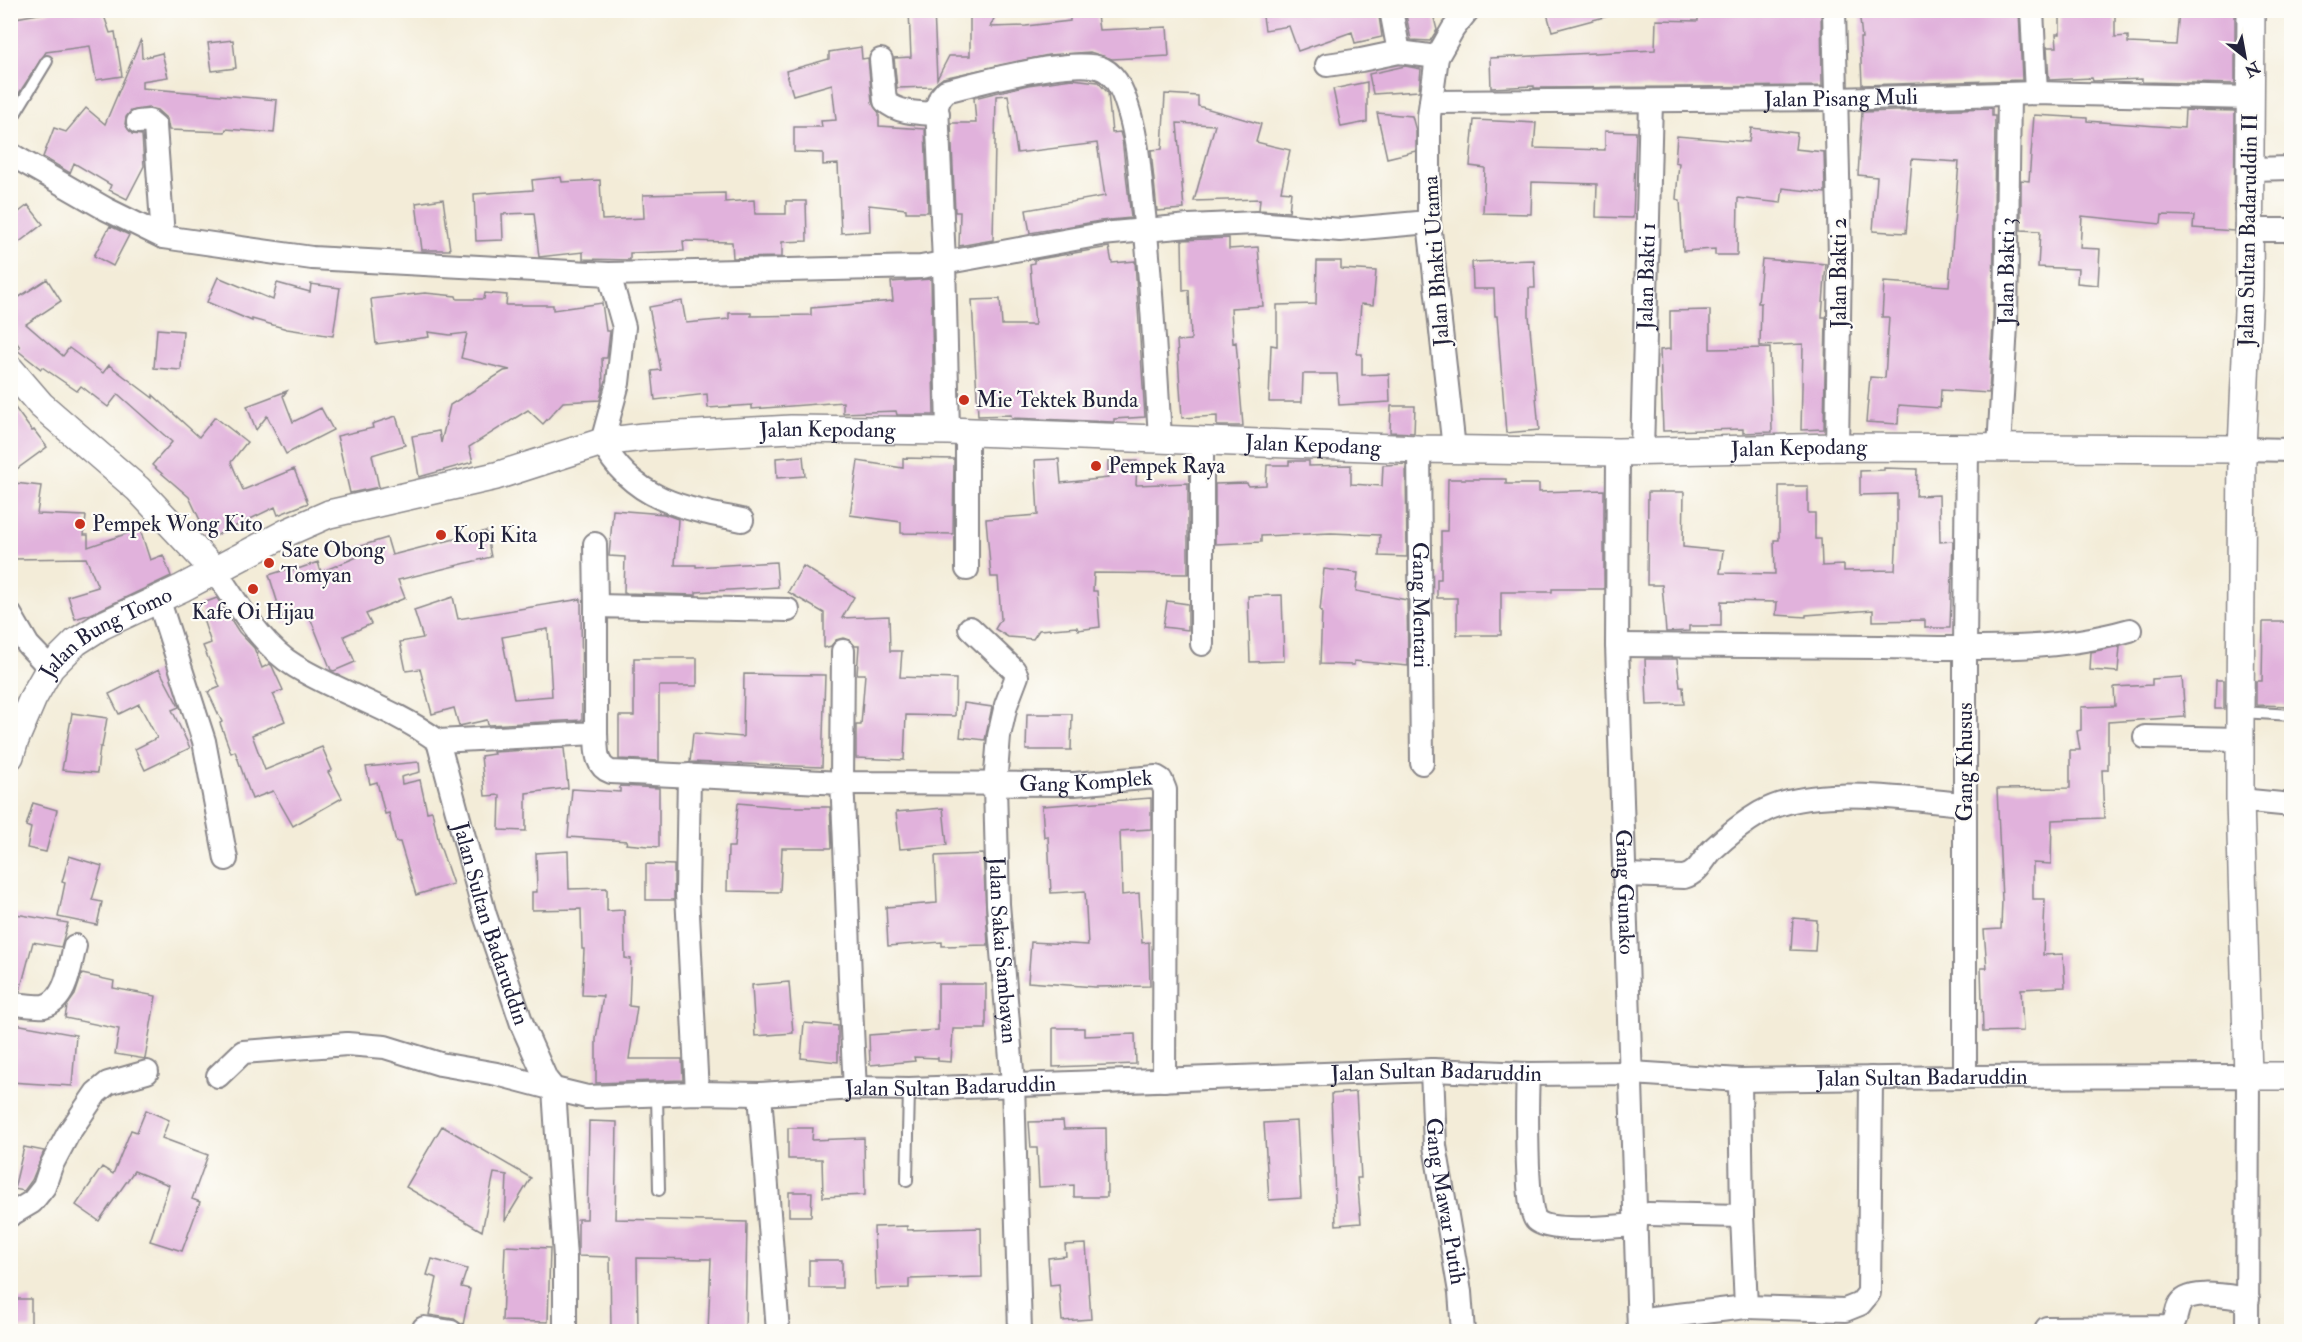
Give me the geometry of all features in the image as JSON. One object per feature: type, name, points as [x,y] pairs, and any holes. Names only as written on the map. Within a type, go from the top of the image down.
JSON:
[{"type":"street","points":[[1391,10],[1399,52]]},
{"type":"street","name":"Jalan Bhakti Utama","points":[[1454,449],[1429,222],[1429,116],[1437,57],[1453,29],[1468,10]]},
{"type":"street","name":"Jalan Bakti 2","points":[[1834,10],[1840,257],[1837,447]]},
{"type":"street","points":[[2032,10],[2036,93]]},
{"type":"street","name":"Jalan Sultan Badaruddin II","points":[[2248,1076],[2240,800],[2240,712],[2242,449],[2249,230],[2251,10]]},
{"type":"street","points":[[1327,65],[1399,52],[1437,57]]},
{"type":"street","points":[[881,60],[885,101],[893,108],[938,114]]},
{"type":"street","points":[[967,569],[944,262],[937,106],[940,98],[946,92],[1006,75],[1088,65],[1104,70],[1116,78],[1130,115],[1138,162],[1146,230],[1160,437]]},
{"type":"street","name":"Jalan Pisang Muli","points":[[1431,102],[1837,99],[2036,93],[2251,98]]},
{"type":"street","name":"Jalan Bakti 3","points":[[1999,448],[2006,325],[2009,94]]},
{"type":"street","name":"Jalan Bakti 1","points":[[1630,452],[1651,101]]},
{"type":"street","points":[[138,122],[149,121],[155,126],[163,237]]},
{"type":"street","points":[[10,154],[106,209],[163,237],[312,258],[609,274],[921,267],[1102,234],[1146,230],[1256,223],[1340,230],[1429,222]]},
{"type":"street","points":[[2250,169],[2292,168]]},
{"type":"street","points":[[2249,230],[2292,230]]},
{"type":"street","points":[[609,274],[624,327],[618,382],[602,442],[628,479],[651,495],[693,510],[742,520]]},
{"type":"street","points":[[10,369],[41,405],[138,489],[215,571],[263,638],[293,665],[394,713],[418,726],[438,741],[596,733],[595,544]]},
{"type":"street","name":"Jalan Kepodang","points":[[215,571],[288,532],[329,514],[496,476],[602,442],[643,437],[791,429],[1160,437],[1419,449],[1630,452],[1837,447],[2292,450]]},
{"type":"street","points":[[1202,439],[1202,644]]},
{"type":"street","name":"Gang Khusus","points":[[1965,1077],[1967,447]]},
{"type":"street","name":"Gang Mentari","points":[[1419,449],[1422,763]]},
{"type":"street","name":"Gang Gunako","points":[[1630,452],[1617,645],[1632,1073],[1642,1219],[1646,1325]]},
{"type":"street","name":"Jalan Bung Tomo","points":[[12,745],[33,698],[50,668],[76,642],[101,626],[215,571]]},
{"type":"street","points":[[158,598],[204,741],[226,859]]},
{"type":"street","points":[[596,606],[788,610]]},
{"type":"street","points":[[10,614],[28,645],[50,668]]},
{"type":"street","name":"Jalan Sakai Sambayan","points":[[970,628],[1014,670],[1017,676],[1006,705],[999,736],[994,785],[998,904],[1013,1083],[1020,1332]]},
{"type":"street","points":[[1617,645],[1965,648],[2050,645],[2106,637],[2130,630]]},
{"type":"street","points":[[843,651],[842,783],[855,1088]]},
{"type":"street","name":"Gang Komplek","points":[[596,733],[598,759],[607,771],[842,783],[994,785],[1074,784],[1156,777],[1164,786],[1164,1080]]},
{"type":"street","points":[[2145,736],[2240,739]]},
{"type":"street","name":"Jalan Sultan Badaruddin","points":[[438,741],[485,915],[523,1027],[546,1078],[554,1089],[587,1098],[1432,1070],[1528,1074],[1632,1073],[1740,1080],[2292,1076]]},
{"type":"street","points":[[689,775],[687,894],[697,1093]]},
{"type":"street","points":[[1625,875],[1684,877],[1692,875],[1710,852],[1730,834],[1761,812],[1786,802],[1859,796],[1965,804]]},
{"type":"street","points":[[2240,800],[2292,805]]},
{"type":"street","points":[[10,1004],[44,1006],[62,994],[75,945]]},
{"type":"street","points":[[218,1076],[243,1052],[347,1044],[385,1047],[440,1064],[497,1074],[554,1089],[565,1258],[565,1332]]},
{"type":"street","name":"Gang Mawar Putih","points":[[1432,1070],[1435,1146],[1460,1292],[1463,1332]]},
{"type":"street","points":[[10,1215],[32,1202],[44,1187],[51,1167],[68,1134],[96,1093],[108,1083],[147,1072]]},
{"type":"street","points":[[1528,1074],[1530,1191],[1532,1211],[1536,1220],[1548,1226],[1566,1228],[1642,1219],[1742,1216]]},
{"type":"street","points":[[2247,1332],[2248,1076]]},
{"type":"street","points":[[1646,1325],[1746,1307],[1845,1310],[1860,1304],[1869,1293],[1871,1078]]},
{"type":"street","points":[[1740,1080],[1746,1307]]},
{"type":"street","points":[[760,1094],[778,1332]]},
{"type":"street","points":[[2047,1328],[2168,1327],[2176,1320],[2178,1307],[2182,1300],[2191,1295],[2248,1299]]},
{"type":"street","points":[[424,1328],[451,1332]]},
{"type":"lane","points":[[10,122],[47,61]]},
{"type":"lane","points":[[2240,712],[2292,715]]},
{"type":"lane","points":[[907,1181],[909,1089]]},
{"type":"lane","points":[[657,1095],[659,1190]]},
{"type":"building","points":[[61,10],[102,10],[110,33],[115,32],[122,76],[96,80],[90,46],[46,52],[10,107],[10,19]]},
{"type":"building","points":[[909,10],[934,10],[937,79],[949,56],[970,56],[970,10],[998,10],[990,27],[1026,26],[1070,21],[1070,17],[1097,15],[1099,30],[1167,27],[1169,56],[1112,59],[1090,52],[1048,55],[943,78],[932,87],[897,88],[894,58],[911,57]]},
{"type":"building","points":[[1262,10],[1378,10],[1382,37],[1355,43],[1352,32],[1298,51],[1289,26],[1265,30]]},
{"type":"building","points":[[1405,10],[1432,10],[1437,30],[1430,41],[1411,40]]},
{"type":"building","points":[[1546,10],[1607,10],[1608,16],[1552,31]]},
{"type":"building","points":[[1698,10],[1821,10],[1822,86],[1491,88],[1490,58],[1655,50],[1656,20],[1698,21]]},
{"type":"building","points":[[1859,10],[2019,10],[2022,80],[1862,85],[1860,38],[1862,38]]},
{"type":"building","points":[[2060,10],[2115,10],[2115,37],[2128,36],[2128,43],[2176,45],[2179,10],[2235,10],[2235,84],[2142,82],[2142,79],[2049,80],[2047,47],[2057,47],[2056,34],[2060,34]]},
{"type":"building","points":[[141,39],[142,58],[162,53],[168,77],[142,81],[142,88],[277,100],[274,133],[226,129],[225,132],[169,130],[167,119],[157,110],[148,108],[131,111],[126,117],[125,124],[132,134],[142,135],[144,166],[127,199],[109,190],[111,185],[74,163],[70,173],[43,157],[54,128],[66,132],[86,108],[105,124]]},
{"type":"building","points":[[233,40],[236,68],[212,71],[208,43]]},
{"type":"building","points":[[861,47],[862,59],[868,58],[872,102],[879,113],[879,126],[925,129],[928,212],[906,212],[906,209],[869,205],[870,231],[841,233],[838,164],[823,165],[823,153],[794,152],[794,127],[822,127],[821,121],[836,120],[832,84],[793,95],[786,71],[829,59],[829,52]]},
{"type":"building","points":[[1405,66],[1421,69],[1419,91],[1373,94],[1369,74]]},
{"type":"building","points":[[1072,79],[1098,82],[1108,93],[1112,133],[1120,132],[1122,139],[1131,218],[1030,233],[1026,210],[1105,196],[1097,143],[1017,153],[1008,95],[996,96],[993,240],[959,246],[960,212],[955,212],[951,123],[976,123],[974,98],[1028,85]]},
{"type":"building","points":[[1367,82],[1367,122],[1341,127],[1333,89]]},
{"type":"building","points":[[1165,94],[1198,96],[1198,106],[1261,124],[1256,142],[1290,150],[1281,191],[1291,192],[1289,212],[1259,210],[1260,199],[1194,201],[1215,125],[1177,123],[1184,209],[1157,211],[1151,150],[1162,149]]},
{"type":"building","points":[[1992,108],[1992,116],[1995,116],[1993,325],[1989,393],[1941,390],[1940,408],[1899,405],[1898,424],[1866,422],[1870,377],[1885,378],[1889,317],[1882,317],[1884,282],[1949,286],[1959,162],[1912,159],[1906,233],[1873,231],[1877,177],[1858,175],[1862,112]]},
{"type":"building","points":[[2185,110],[2235,111],[2234,231],[2193,228],[2194,216],[2162,215],[2161,224],[2082,216],[2080,248],[2100,249],[2098,285],[2077,283],[2078,269],[2038,267],[2040,231],[2021,230],[2021,180],[2029,181],[2034,115],[2184,128]]},
{"type":"building","points":[[1377,113],[1412,116],[1416,131],[1416,151],[1387,158]]},
{"type":"building","points":[[1474,120],[1536,123],[1534,148],[1605,150],[1605,131],[1636,132],[1633,218],[1596,217],[1597,184],[1532,182],[1531,214],[1483,213],[1485,168],[1470,166]]},
{"type":"building","points":[[1751,128],[1797,133],[1795,149],[1824,152],[1825,193],[1783,188],[1781,203],[1738,198],[1737,255],[1715,255],[1715,249],[1683,251],[1680,200],[1676,199],[1679,163],[1675,162],[1677,136],[1749,142]]},
{"type":"building","points":[[561,177],[562,182],[600,180],[602,220],[644,218],[643,195],[725,193],[725,202],[754,200],[755,214],[786,214],[786,201],[806,201],[807,241],[782,242],[782,257],[733,258],[732,242],[683,241],[684,251],[630,253],[630,260],[583,259],[583,252],[539,257],[534,213],[502,214],[503,240],[476,241],[474,194],[533,190],[532,180]]},
{"type":"building","points":[[443,199],[450,250],[422,250],[416,203]]},
{"type":"building","points":[[28,205],[43,224],[10,249],[10,219]]},
{"type":"building","points":[[110,226],[129,235],[113,266],[94,256]]},
{"type":"building","points":[[1229,238],[1229,249],[1258,247],[1263,306],[1231,308],[1243,426],[1217,426],[1217,416],[1182,418],[1177,341],[1191,340],[1189,290],[1183,291],[1182,240]]},
{"type":"building","points":[[1109,247],[1112,263],[1135,261],[1145,417],[1114,419],[1114,422],[1012,418],[1011,415],[978,416],[972,300],[1000,299],[1002,325],[1035,325],[1030,264],[1034,263],[1034,260]]},
{"type":"building","points":[[1762,259],[1826,264],[1822,317],[1826,317],[1824,429],[1801,430],[1803,344],[1760,346],[1761,303],[1758,303]]},
{"type":"building","points":[[1534,260],[1535,288],[1529,288],[1529,316],[1539,430],[1506,433],[1494,289],[1473,289],[1472,262]]},
{"type":"building","points":[[1317,261],[1341,261],[1341,269],[1376,271],[1373,305],[1361,304],[1357,354],[1362,354],[1362,375],[1389,374],[1390,402],[1339,405],[1337,374],[1303,374],[1302,402],[1269,402],[1271,345],[1277,346],[1277,305],[1316,304]]},
{"type":"building","points":[[218,277],[273,300],[277,283],[310,292],[311,284],[340,288],[333,336],[287,329],[252,319],[252,321],[207,302]]},
{"type":"building","points":[[47,279],[61,301],[26,324],[63,356],[69,348],[103,373],[109,365],[153,398],[153,395],[199,437],[215,417],[247,442],[231,462],[243,490],[294,469],[308,503],[278,515],[275,507],[209,539],[189,497],[152,465],[172,442],[118,394],[108,407],[81,386],[77,391],[42,367],[41,369],[17,350],[20,347],[10,334],[10,303]]},
{"type":"building","points":[[931,279],[934,415],[897,415],[896,411],[843,413],[843,402],[752,409],[752,405],[708,408],[707,394],[655,400],[652,371],[661,370],[649,307],[682,301],[686,323],[729,319],[729,313],[751,313],[751,316],[811,315],[811,308],[893,301],[891,282]]},
{"type":"building","points":[[425,293],[456,296],[457,299],[484,299],[485,293],[507,295],[506,305],[553,305],[553,310],[602,303],[606,331],[610,331],[607,358],[602,358],[603,386],[600,400],[563,402],[543,424],[528,410],[469,447],[473,462],[419,477],[412,436],[439,431],[441,443],[450,405],[504,371],[510,370],[461,358],[467,333],[450,335],[428,332],[429,337],[376,344],[371,299]]},
{"type":"building","points":[[1710,310],[1710,349],[1770,348],[1772,432],[1743,433],[1743,429],[1663,431],[1660,350],[1670,349],[1670,311]]},
{"type":"building","points":[[157,329],[183,331],[181,370],[154,368]]},
{"type":"building","points":[[287,391],[283,396],[293,422],[321,408],[333,430],[286,454],[267,416],[256,430],[247,406]]},
{"type":"building","points":[[10,401],[47,447],[10,474]]},
{"type":"building","points":[[1391,406],[1415,406],[1414,433],[1390,432]]},
{"type":"building","points":[[396,416],[405,445],[372,455],[379,487],[350,493],[337,436],[373,428],[372,424]]},
{"type":"building","points":[[803,456],[805,476],[777,478],[776,458]]},
{"type":"building","points":[[903,458],[954,459],[953,534],[901,533],[901,522],[850,515],[858,461],[903,468]]},
{"type":"building","points":[[1059,459],[1061,483],[1108,478],[1108,461],[1137,461],[1136,485],[1188,483],[1188,574],[1094,573],[1093,591],[1097,591],[1100,627],[1078,630],[1077,627],[1039,630],[1033,639],[1008,637],[995,629],[1001,619],[998,577],[991,577],[986,519],[1038,515],[1035,460]]},
{"type":"building","points":[[1289,461],[1309,461],[1309,466],[1351,465],[1351,484],[1382,486],[1383,465],[1406,464],[1407,557],[1379,556],[1380,535],[1331,533],[1261,536],[1261,542],[1215,544],[1215,484],[1266,485],[1267,465],[1289,465]]},
{"type":"building","points":[[1884,468],[1917,469],[1916,496],[1939,495],[1940,542],[1953,541],[1950,628],[1925,628],[1925,620],[1873,621],[1873,610],[1806,615],[1806,617],[1776,615],[1777,602],[1721,601],[1721,626],[1689,626],[1689,631],[1666,632],[1662,585],[1647,585],[1648,492],[1684,492],[1683,547],[1723,551],[1720,573],[1775,574],[1774,540],[1779,540],[1779,486],[1808,486],[1808,513],[1815,513],[1815,539],[1821,539],[1822,566],[1844,565],[1844,571],[1895,570],[1897,494],[1860,495],[1860,471],[1884,470]]},
{"type":"building","points":[[1448,479],[1506,479],[1506,484],[1539,484],[1539,492],[1604,490],[1604,589],[1501,592],[1501,635],[1457,635],[1457,598],[1437,598],[1437,579],[1441,579],[1441,531],[1447,531]]},
{"type":"building","points":[[14,483],[41,486],[37,514],[86,516],[84,535],[88,535],[88,547],[140,529],[150,560],[163,555],[171,576],[91,614],[75,619],[68,596],[98,587],[86,558],[13,559],[13,526],[10,526],[10,510]]},
{"type":"building","points":[[613,510],[664,514],[678,519],[675,565],[696,565],[696,567],[776,562],[778,587],[696,592],[696,595],[624,593],[625,557],[609,556]]},
{"type":"building","points":[[486,531],[491,557],[398,580],[405,598],[366,614],[371,624],[344,636],[355,662],[334,671],[331,670],[309,615],[284,623],[269,575],[288,569],[289,572],[318,562],[321,572],[357,557],[354,548],[387,538],[392,555]]},
{"type":"building","points":[[803,566],[854,597],[842,618],[889,616],[890,651],[902,651],[900,677],[956,679],[955,716],[906,715],[904,760],[856,758],[856,725],[861,725],[865,674],[857,674],[859,646],[843,638],[824,648],[824,613],[788,592]]},
{"type":"building","points":[[1324,569],[1358,573],[1356,591],[1407,600],[1408,666],[1354,661],[1354,665],[1320,664],[1322,611],[1320,611]]},
{"type":"building","points":[[1282,595],[1284,661],[1250,662],[1248,596]]},
{"type":"building","points":[[453,597],[458,619],[581,599],[582,720],[488,725],[487,720],[459,726],[454,708],[432,714],[420,669],[406,671],[400,642],[423,638],[414,610]],"holes":[[[548,629],[552,696],[514,699],[502,637]]]},
{"type":"building","points":[[217,598],[239,632],[254,648],[262,668],[270,664],[272,666],[283,690],[273,694],[285,721],[252,735],[265,770],[322,747],[332,770],[328,772],[342,798],[293,826],[273,791],[252,799],[235,751],[231,753],[220,723],[222,722],[208,692],[220,687],[203,646],[211,643],[198,605]]},
{"type":"building","points":[[1167,601],[1188,604],[1188,630],[1163,627]]},
{"type":"building","points":[[2263,622],[2292,622],[2292,706],[2256,705],[2256,681],[2262,681]]},
{"type":"building","points":[[2120,646],[2118,672],[2090,670],[2091,652]]},
{"type":"building","points":[[634,658],[697,658],[697,686],[659,686],[659,761],[619,759],[619,716],[634,716]]},
{"type":"building","points":[[1645,659],[1677,659],[1684,704],[1647,705]]},
{"type":"building","points":[[159,669],[179,707],[172,710],[190,748],[145,770],[135,749],[157,738],[139,704],[119,714],[109,694]]},
{"type":"building","points":[[744,674],[825,675],[822,767],[690,762],[693,733],[743,737]]},
{"type":"building","points":[[2182,677],[2185,717],[2108,722],[2108,770],[2102,770],[2104,818],[2052,820],[2051,864],[2033,863],[2033,899],[2045,899],[2043,955],[2063,954],[2065,987],[2021,989],[2023,1031],[1983,1032],[1981,968],[1987,968],[1984,930],[2001,929],[2002,900],[1997,789],[2070,788],[2070,750],[2080,750],[2077,731],[2081,730],[2081,707],[2115,706],[2114,687],[2152,685],[2152,679]]},
{"type":"building","points":[[2216,680],[2224,680],[2224,709],[2215,709]]},
{"type":"building","points":[[964,703],[992,707],[985,740],[960,737]]},
{"type":"building","points":[[72,713],[107,718],[97,773],[62,770]]},
{"type":"building","points":[[1027,714],[1072,714],[1071,750],[1026,750]]},
{"type":"building","points":[[564,748],[568,788],[526,793],[526,831],[499,830],[500,795],[485,796],[481,756],[494,754],[493,752]]},
{"type":"building","points":[[419,762],[420,772],[401,777],[402,784],[420,780],[427,812],[432,811],[439,843],[453,884],[416,895],[400,842],[396,842],[389,813],[385,814],[377,782],[370,784],[366,767]]},
{"type":"building","points":[[620,786],[659,788],[659,847],[626,844],[627,841],[568,837],[572,789],[620,792]]},
{"type":"building","points":[[1151,798],[1151,829],[1120,831],[1122,895],[1139,893],[1142,943],[1149,942],[1150,986],[1095,987],[1028,982],[1031,942],[1088,945],[1085,891],[1051,893],[1048,836],[1044,837],[1042,806]]},
{"type":"building","points":[[33,803],[57,810],[46,852],[27,848],[31,828],[26,826]]},
{"type":"building","points":[[738,803],[783,807],[830,807],[832,848],[782,848],[780,892],[727,891],[728,847],[734,847]]},
{"type":"building","points":[[943,808],[947,845],[900,849],[896,812]]},
{"type":"building","points":[[568,851],[569,889],[607,888],[607,911],[624,910],[625,958],[631,959],[629,1006],[637,1007],[629,1059],[682,1059],[683,1080],[596,1083],[596,1039],[603,996],[582,995],[584,949],[582,949],[581,909],[532,910],[532,892],[537,892],[536,853]]},
{"type":"building","points":[[983,854],[988,945],[942,946],[942,942],[888,946],[886,907],[937,903],[935,856]]},
{"type":"building","points":[[69,856],[102,866],[92,900],[102,902],[97,925],[58,917],[65,883],[62,882]]},
{"type":"building","points":[[646,864],[674,865],[674,900],[646,900]]},
{"type":"building","points":[[10,913],[68,923],[61,947],[33,942],[20,991],[10,991]]},
{"type":"building","points":[[1793,918],[1817,920],[1815,951],[1791,950]]},
{"type":"building","points":[[82,974],[114,981],[113,988],[156,996],[145,1059],[115,1054],[119,1029],[65,1018],[67,1006],[75,995]]},
{"type":"building","points":[[789,982],[793,1033],[755,1036],[752,985]]},
{"type":"building","points":[[938,984],[986,984],[986,1029],[953,1029],[951,1062],[938,1061],[938,1058],[914,1057],[915,1061],[870,1065],[869,1035],[938,1030]]},
{"type":"building","points":[[10,1023],[76,1035],[72,1086],[10,1082]]},
{"type":"building","points":[[804,1023],[838,1026],[838,1062],[801,1058]]},
{"type":"building","points":[[1053,1028],[1084,1028],[1084,1036],[1135,1034],[1136,1064],[1053,1067]]},
{"type":"building","points":[[1356,1092],[1361,1178],[1357,1178],[1361,1223],[1336,1225],[1331,1094]]},
{"type":"building","points":[[146,1110],[169,1120],[162,1138],[208,1155],[192,1199],[200,1202],[182,1251],[150,1241],[169,1185],[134,1171],[99,1221],[76,1205],[102,1167],[113,1174],[131,1130],[137,1132]]},
{"type":"building","points":[[589,1121],[617,1122],[615,1219],[747,1222],[745,1332],[708,1332],[711,1259],[637,1258],[638,1332],[611,1332],[610,1257],[578,1256],[578,1219],[587,1219]]},
{"type":"building","points":[[1063,1121],[1064,1129],[1106,1128],[1107,1197],[1074,1197],[1074,1185],[1039,1187],[1037,1148],[1031,1148],[1029,1122]]},
{"type":"building","points":[[1297,1121],[1301,1198],[1269,1200],[1264,1123]]},
{"type":"building","points":[[442,1126],[531,1178],[505,1221],[507,1175],[494,1173],[482,1231],[406,1187]]},
{"type":"building","points":[[788,1128],[813,1128],[812,1140],[864,1138],[865,1195],[823,1197],[822,1159],[788,1159]]},
{"type":"building","points":[[24,1147],[44,1151],[32,1180],[24,1191],[14,1189]]},
{"type":"building","points":[[789,1192],[812,1192],[811,1216],[789,1216]]},
{"type":"building","points":[[907,1226],[907,1230],[981,1228],[982,1277],[909,1279],[909,1288],[876,1289],[874,1227]]},
{"type":"building","points":[[1086,1244],[1091,1319],[1062,1321],[1059,1284],[1050,1285],[1048,1258],[1066,1256],[1065,1245]]},
{"type":"building","points":[[505,1246],[550,1248],[548,1322],[502,1321]]},
{"type":"building","points":[[432,1259],[467,1269],[461,1287],[470,1289],[463,1325],[454,1319],[429,1315],[437,1278],[427,1275]]},
{"type":"building","points":[[809,1260],[842,1260],[842,1288],[809,1288]]},
{"type":"building","points":[[10,1299],[31,1299],[31,1328],[10,1328]]},
{"type":"place","name":"Mie Tektek Bunda","points":[[964,400]]},
{"type":"place","name":"Pempek Raya","points":[[1096,466]]},
{"type":"place","name":"Pempek Wong Kito","points":[[80,524]]},
{"type":"place","name":"Kopi Kita","points":[[441,535]]},
{"type":"place","name":"Sate Obong Tomyan","points":[[269,563]]},
{"type":"place","name":"Kafe Oi Hijau","points":[[253,589]]}]
